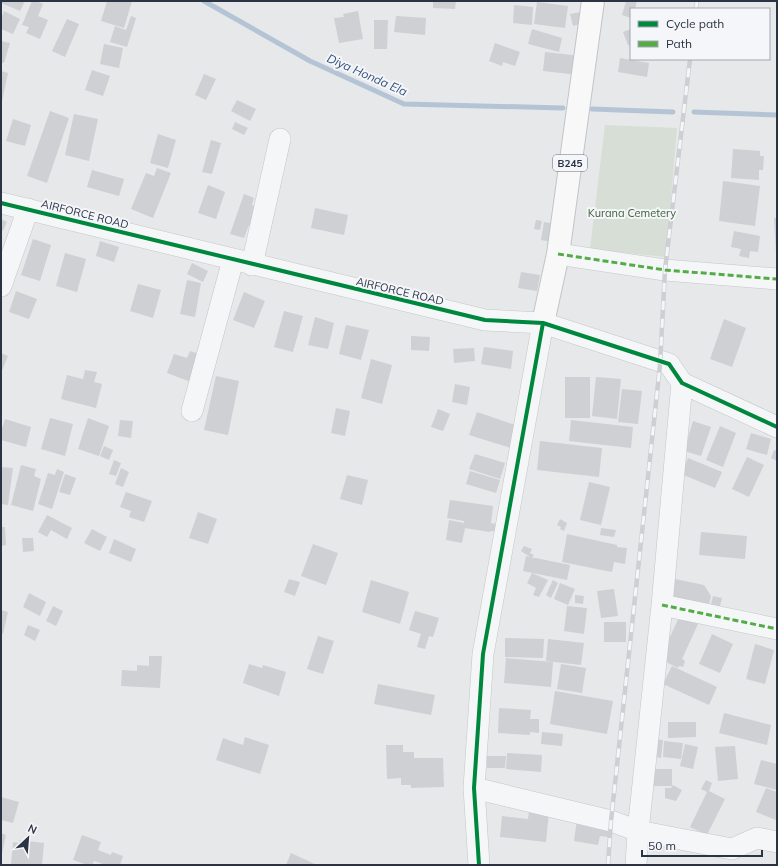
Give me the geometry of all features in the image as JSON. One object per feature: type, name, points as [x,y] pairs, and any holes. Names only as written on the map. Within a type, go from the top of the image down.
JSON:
[{"type":"main road","name":"B245","points":[[543,323],[558,254],[593,1]]},
{"type":"street","points":[[192,411],[242,262],[280,139]]},
{"type":"street","name":"AIRFORCE ROAD","points":[[1,203],[485,320],[543,323],[668,364],[682,383],[777,427]]},
{"type":"street","points":[[1,286],[28,209]]},
{"type":"street","points":[[558,254],[665,270],[777,279]]},
{"type":"street","points":[[479,865],[474,788],[483,654],[543,323]]},
{"type":"street","points":[[636,865],[638,831],[662,605],[682,383]]},
{"type":"street","points":[[662,605],[777,629]]},
{"type":"street","points":[[474,788],[611,821],[638,831],[732,849],[757,838],[777,842]]},
{"type":"green space","name":"Kurana Cemetery","points":[[605,125],[677,128],[666,257],[590,249]]},
{"type":"building","points":[[1,1],[25,1],[20,11],[1,3]]},
{"type":"building","points":[[32,1],[43,4],[38,16],[48,20],[40,39],[26,33],[29,27],[22,25]]},
{"type":"building","points":[[107,1],[132,1],[124,28],[101,21]]},
{"type":"building","points":[[433,1],[456,1],[455,9],[433,8]]},
{"type":"building","points":[[626,1],[637,1],[635,8],[630,8],[630,18],[622,15]]},
{"type":"building","points":[[537,2],[568,6],[565,28],[534,24]]},
{"type":"building","points":[[514,5],[533,7],[532,25],[513,23]]},
{"type":"building","points":[[4,11],[20,19],[13,34],[1,29],[1,18]]},
{"type":"building","points":[[358,11],[363,39],[339,43],[334,18],[344,17],[343,14]]},
{"type":"building","points":[[587,11],[589,22],[573,26],[570,14]]},
{"type":"building","points":[[131,16],[136,18],[127,47],[110,42],[115,26],[126,30]]},
{"type":"building","points":[[396,16],[426,18],[425,35],[394,32]]},
{"type":"building","points":[[67,19],[79,24],[65,57],[52,51]]},
{"type":"building","points":[[374,20],[388,20],[387,49],[374,49]]},
{"type":"building","points":[[532,29],[562,38],[559,52],[528,44]]},
{"type":"building","points":[[630,29],[630,45],[628,45],[623,32]]},
{"type":"building","points":[[1,41],[10,43],[4,63],[1,62]]},
{"type":"building","points":[[495,43],[520,52],[515,66],[503,62],[502,66],[489,61]]},
{"type":"building","points":[[104,44],[123,48],[119,68],[100,64]]},
{"type":"building","points":[[545,52],[581,56],[579,75],[543,71]]},
{"type":"building","points":[[620,58],[649,63],[647,77],[618,72]]},
{"type":"building","points":[[92,70],[110,76],[103,96],[85,90]]},
{"type":"building","points":[[1,71],[8,73],[2,101],[1,101]]},
{"type":"building","points":[[204,74],[216,79],[206,100],[195,95]]},
{"type":"building","points":[[237,100],[256,109],[250,121],[231,111]]},
{"type":"building","points":[[50,111],[69,118],[47,183],[27,176]]},
{"type":"building","points":[[74,114],[98,119],[89,161],[65,155]]},
{"type":"building","points":[[13,119],[31,125],[25,146],[6,141]]},
{"type":"building","points":[[235,122],[248,128],[244,135],[232,129]]},
{"type":"building","points":[[158,134],[176,140],[168,168],[150,163]]},
{"type":"building","points":[[211,140],[221,143],[212,174],[202,172]]},
{"type":"building","points":[[733,149],[760,151],[760,156],[764,156],[763,170],[759,170],[759,180],[731,178]]},
{"type":"building","points":[[157,168],[171,173],[153,218],[131,209],[146,173],[154,176]]},
{"type":"building","points":[[92,170],[124,179],[119,196],[87,187]]},
{"type":"building","points":[[723,181],[760,186],[755,226],[719,221]]},
{"type":"building","points":[[208,185],[225,192],[216,219],[198,213]]},
{"type":"building","points":[[244,194],[254,198],[252,205],[262,209],[256,227],[249,225],[244,238],[230,234]]},
{"type":"building","points":[[315,208],[348,215],[344,235],[311,228]]},
{"type":"building","points":[[774,218],[777,218],[777,253],[776,253]]},
{"type":"building","points":[[1,219],[7,222],[3,231],[1,230]]},
{"type":"building","points":[[536,220],[542,221],[540,230],[534,229]]},
{"type":"building","points":[[544,222],[555,224],[552,242],[541,240]]},
{"type":"building","points":[[734,231],[760,236],[758,252],[750,251],[749,258],[739,256],[741,249],[731,247]]},
{"type":"building","points":[[33,239],[51,245],[40,281],[21,275]]},
{"type":"building","points":[[100,241],[119,247],[114,262],[96,256]]},
{"type":"building","points":[[65,253],[86,259],[77,292],[56,286]]},
{"type":"building","points":[[192,263],[208,271],[203,282],[187,274]]},
{"type":"building","points":[[521,272],[540,275],[537,291],[518,288]]},
{"type":"building","points":[[187,280],[201,283],[195,317],[180,314]]},
{"type":"building","points":[[138,284],[161,290],[153,318],[130,311]]},
{"type":"building","points":[[16,291],[37,299],[29,319],[9,312]]},
{"type":"building","points":[[244,292],[265,301],[254,328],[233,320]]},
{"type":"building","points":[[284,311],[303,316],[293,352],[274,347]]},
{"type":"building","points":[[315,317],[334,323],[328,349],[308,345]]},
{"type":"building","points":[[724,319],[746,328],[732,367],[710,359]]},
{"type":"building","points":[[346,325],[369,330],[361,360],[339,354]]},
{"type":"building","points":[[411,336],[430,337],[429,351],[411,350]]},
{"type":"building","points":[[484,347],[513,351],[511,369],[481,364]]},
{"type":"building","points":[[474,348],[475,361],[454,363],[453,349]]},
{"type":"building","points":[[190,351],[202,355],[191,382],[167,373],[174,354],[187,358]]},
{"type":"building","points":[[1,353],[8,356],[1,373]]},
{"type":"building","points":[[371,359],[392,365],[382,404],[361,398]]},
{"type":"building","points":[[85,370],[97,372],[94,382],[102,384],[96,408],[61,399],[67,375],[83,379]]},
{"type":"building","points":[[216,376],[239,381],[228,435],[204,430]]},
{"type":"building","points":[[565,377],[590,377],[590,418],[565,418]]},
{"type":"building","points":[[596,377],[621,379],[617,419],[592,416]]},
{"type":"building","points":[[455,384],[470,387],[467,405],[452,402]]},
{"type":"building","points":[[622,389],[642,391],[638,424],[618,422]]},
{"type":"building","points":[[336,408],[350,411],[345,436],[331,433]]},
{"type":"building","points":[[438,409],[450,414],[443,431],[431,427]]},
{"type":"building","points":[[477,412],[518,426],[511,448],[469,435]]},
{"type":"building","points":[[50,418],[73,424],[65,456],[41,449]]},
{"type":"building","points":[[88,418],[109,426],[99,456],[78,449]]},
{"type":"building","points":[[5,419],[31,427],[26,447],[1,440],[1,432]]},
{"type":"building","points":[[120,420],[133,421],[131,438],[118,436]]},
{"type":"building","points":[[571,420],[633,427],[631,448],[569,441]]},
{"type":"building","points":[[693,421],[711,427],[701,456],[684,451]]},
{"type":"building","points":[[720,426],[736,433],[723,467],[706,460]]},
{"type":"building","points":[[751,433],[771,439],[767,455],[746,449]]},
{"type":"building","points":[[540,441],[602,448],[599,477],[537,470]]},
{"type":"building","points":[[104,446],[113,450],[109,460],[100,456]]},
{"type":"building","points":[[774,450],[777,451],[777,461],[771,458]]},
{"type":"building","points":[[475,454],[505,463],[500,479],[469,469]]},
{"type":"building","points":[[747,457],[764,465],[749,497],[732,489]]},
{"type":"building","points":[[688,458],[722,472],[715,488],[681,474]]},
{"type":"building","points":[[114,460],[121,463],[116,476],[109,474]]},
{"type":"building","points":[[21,465],[36,469],[34,476],[41,479],[33,511],[11,505]]},
{"type":"building","points":[[1,467],[13,468],[8,505],[1,504]]},
{"type":"building","points":[[121,468],[129,472],[123,487],[115,484]]},
{"type":"building","points":[[57,469],[64,472],[52,509],[38,504],[48,473],[55,475]]},
{"type":"building","points":[[470,471],[500,480],[496,493],[466,484]]},
{"type":"building","points":[[65,474],[76,478],[70,495],[59,492]]},
{"type":"building","points":[[347,475],[368,480],[362,505],[340,499]]},
{"type":"building","points":[[589,482],[610,487],[601,525],[580,520]]},
{"type":"building","points":[[126,492],[152,501],[144,522],[129,517],[131,511],[120,507]]},
{"type":"building","points":[[450,500],[493,506],[491,523],[500,525],[499,532],[465,528],[462,543],[446,540],[449,520],[464,523],[464,521],[447,518]]},
{"type":"building","points":[[198,512],[217,519],[208,544],[189,538]]},
{"type":"building","points":[[47,515],[72,528],[67,539],[51,530],[47,537],[38,532]]},
{"type":"building","points":[[560,519],[567,523],[564,531],[557,525]]},
{"type":"building","points":[[1,527],[5,527],[6,545],[1,546]]},
{"type":"building","points":[[601,528],[616,530],[614,537],[600,535]]},
{"type":"building","points":[[92,529],[107,537],[100,551],[84,543]]},
{"type":"building","points":[[701,532],[747,536],[745,559],[699,555]]},
{"type":"building","points":[[567,534],[617,545],[617,547],[627,548],[625,564],[614,562],[612,572],[562,562]]},
{"type":"building","points":[[22,538],[33,538],[34,551],[23,552]]},
{"type":"building","points":[[114,539],[136,549],[131,562],[109,553]]},
{"type":"building","points":[[313,544],[338,553],[326,585],[301,576]]},
{"type":"building","points":[[524,546],[532,549],[530,553],[534,555],[532,558],[521,551]]},
{"type":"building","points":[[526,556],[570,565],[567,580],[523,571]]},
{"type":"building","points":[[532,573],[548,580],[539,597],[533,595],[536,588],[527,583]]},
{"type":"building","points":[[289,579],[300,582],[295,596],[284,592]]},
{"type":"building","points":[[675,579],[704,585],[711,596],[708,609],[670,600]]},
{"type":"building","points":[[371,580],[409,592],[400,624],[362,612]]},
{"type":"building","points":[[553,580],[558,583],[551,598],[546,595]]},
{"type":"building","points":[[560,583],[575,589],[568,605],[554,599]]},
{"type":"building","points":[[614,589],[618,616],[601,618],[597,591]]},
{"type":"building","points":[[29,593],[46,602],[40,616],[23,607]]},
{"type":"building","points":[[575,595],[584,596],[583,604],[575,603]]},
{"type":"building","points":[[713,596],[722,598],[719,610],[710,608]]},
{"type":"building","points":[[53,606],[63,611],[56,626],[46,621]]},
{"type":"building","points":[[567,606],[587,608],[584,634],[564,631]]},
{"type":"building","points":[[1,610],[8,612],[3,634],[1,633]]},
{"type":"building","points":[[415,611],[439,618],[433,637],[429,636],[425,649],[417,647],[421,634],[409,630]]},
{"type":"building","points":[[680,615],[698,624],[682,659],[685,661],[683,667],[679,666],[678,668],[660,659]]},
{"type":"building","points":[[604,622],[626,622],[626,642],[604,642]]},
{"type":"building","points":[[28,625],[40,630],[35,641],[24,635]]},
{"type":"building","points":[[712,634],[733,644],[720,673],[699,664]]},
{"type":"building","points":[[318,636],[334,641],[323,674],[307,669]]},
{"type":"building","points":[[505,638],[544,639],[543,658],[505,657]]},
{"type":"building","points":[[548,639],[584,643],[581,665],[546,661]]},
{"type":"building","points":[[755,644],[774,650],[765,684],[746,679]]},
{"type":"building","points":[[149,656],[162,656],[160,688],[121,686],[122,670],[137,671],[137,665],[149,666]]},
{"type":"building","points":[[506,658],[553,662],[551,687],[504,683]]},
{"type":"building","points":[[249,664],[262,668],[263,665],[286,672],[279,696],[243,683]]},
{"type":"building","points":[[561,664],[586,668],[582,693],[557,689]]},
{"type":"building","points":[[672,666],[717,687],[709,705],[663,684]]},
{"type":"building","points":[[378,684],[435,695],[431,715],[374,704]]},
{"type":"building","points":[[555,691],[613,701],[607,734],[550,724]]},
{"type":"building","points":[[499,708],[531,710],[530,719],[539,719],[539,733],[530,732],[530,735],[498,733]]},
{"type":"building","points":[[724,713],[771,725],[767,745],[719,733]]},
{"type":"building","points":[[668,722],[696,722],[696,737],[668,738]]},
{"type":"building","points":[[542,732],[563,734],[562,746],[541,744]]},
{"type":"building","points":[[245,737],[269,745],[260,774],[216,760],[223,738],[243,745]]},
{"type":"building","points":[[652,739],[663,740],[661,758],[649,756]]},
{"type":"building","points":[[664,741],[683,743],[681,759],[663,757]]},
{"type":"building","points":[[685,744],[698,747],[693,769],[680,766]]},
{"type":"building","points":[[386,745],[403,745],[403,752],[414,752],[414,758],[443,758],[444,787],[411,788],[411,785],[401,785],[401,778],[387,779]]},
{"type":"building","points":[[735,746],[738,779],[718,781],[715,747]]},
{"type":"building","points":[[507,753],[542,755],[541,772],[506,769]]},
{"type":"building","points":[[487,756],[506,756],[505,768],[487,768]]},
{"type":"building","points":[[761,760],[777,764],[777,790],[754,784]]},
{"type":"building","points":[[653,769],[672,769],[672,786],[653,786]]},
{"type":"building","points":[[706,780],[712,783],[709,791],[725,799],[707,835],[690,827],[707,792],[701,789]]},
{"type":"building","points":[[673,785],[682,790],[676,801],[665,798],[665,788],[671,788]]},
{"type":"building","points":[[766,788],[777,792],[776,820],[756,812]]},
{"type":"building","points":[[1,797],[19,802],[13,823],[1,820]]},
{"type":"building","points":[[529,810],[549,812],[546,842],[500,837],[502,816],[528,819]]},
{"type":"building","points":[[577,819],[610,824],[608,837],[600,836],[598,845],[574,841]]},
{"type":"building","points":[[1,833],[6,835],[2,854],[1,854]]},
{"type":"building","points":[[82,835],[101,842],[98,850],[111,855],[112,852],[123,856],[120,865],[106,865],[94,861],[92,865],[87,865],[73,860]]},
{"type":"building","points":[[20,840],[44,843],[42,865],[11,865],[13,842],[19,843]]},
{"type":"building","points":[[291,853],[317,865],[286,865]]},
{"type":"waterway","name":"Diya Honda Ela","points":[[204,1],[310,61],[404,104],[563,108]]},
{"type":"waterway","name":"Diya Honda Ela","points":[[592,109],[673,112]]},
{"type":"waterway","name":"Diya Honda Ela","points":[[694,112],[777,115]]},
{"type":"railway","points":[[696,8],[697,1]]},
{"type":"railway","points":[[608,865],[611,821],[660,365],[665,270],[690,60]]},
{"type":"marked path","points":[[558,254],[665,270],[777,279]]},
{"type":"marked path","points":[[662,605],[777,629]]},
{"type":"cycle path","points":[[1,203],[485,320],[543,323],[669,364],[682,383],[777,427]]},
{"type":"cycle path","points":[[479,865],[474,788],[483,654],[543,323]]}]
